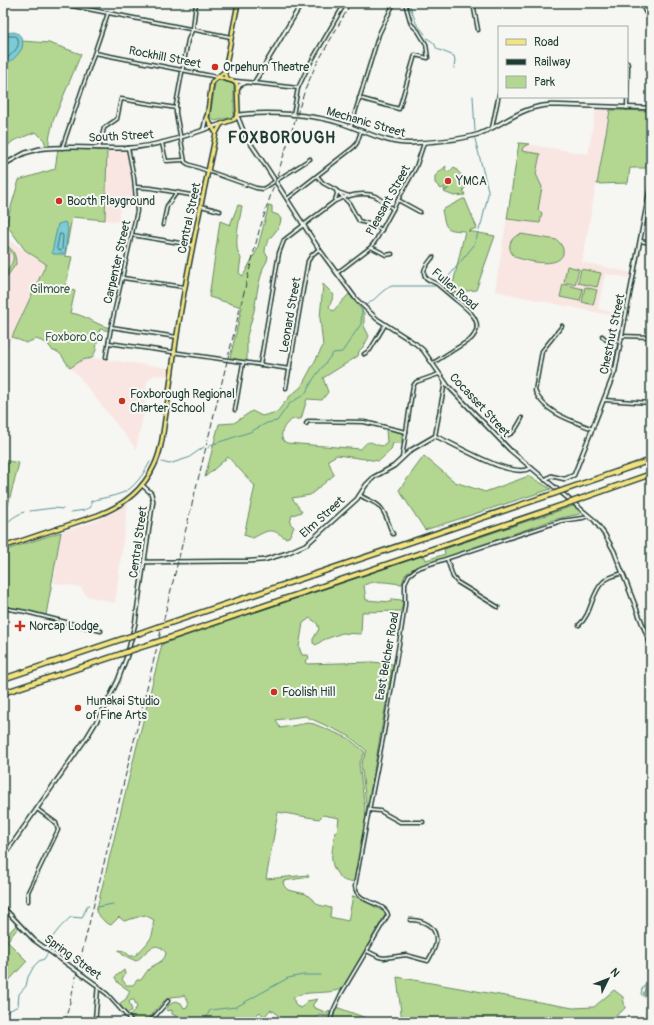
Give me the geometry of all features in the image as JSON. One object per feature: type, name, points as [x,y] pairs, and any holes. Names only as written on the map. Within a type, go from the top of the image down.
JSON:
[{"type":"highway","points":[[3,679],[567,490],[651,460]]},
{"type":"highway","points":[[3,693],[580,500],[651,474]]},
{"type":"main road","points":[[238,3],[225,70],[226,77],[237,83],[238,89]]},
{"type":"main road","points":[[231,80],[254,83],[302,3]]},
{"type":"main road","points":[[641,3],[651,22]]},
{"type":"main road","points":[[200,131],[204,128],[211,84],[213,80],[225,70]]},
{"type":"main road","name":"Rockhill Street","points":[[218,77],[231,80]]},
{"type":"main road","points":[[238,89],[242,84],[247,82]]},
{"type":"main road","name":"Cocasset Street","points":[[238,89],[237,115],[246,135],[319,249],[362,306],[386,325],[420,347],[433,363],[445,382],[498,438],[545,480],[589,515],[600,527],[609,540],[651,646]]},
{"type":"main road","name":"Mechanic Street","points":[[237,115],[255,114],[318,117],[351,126],[396,142],[412,143],[470,136],[492,128],[522,111],[538,106],[552,105],[651,108]]},
{"type":"main road","points":[[207,115],[208,120],[216,133]]},
{"type":"main road","name":"South Street","points":[[3,165],[33,150],[48,148],[128,148],[162,143],[234,120],[237,115]]},
{"type":"main road","name":"Central Street","points":[[3,857],[87,737],[104,709],[118,680],[127,656],[134,630],[153,498],[151,492],[142,485],[154,466],[160,447],[184,287],[216,133],[221,124]]},
{"type":"main road","name":"Chestnut Street","points":[[545,480],[551,476],[565,479],[572,476],[578,466],[615,371],[651,183]]},
{"type":"main road","points":[[435,436],[505,469],[524,471],[531,468]]},
{"type":"main road","name":"Elm Street","points":[[144,562],[264,560],[303,547],[360,495],[366,485],[374,477],[394,466],[414,448],[435,436]]},
{"type":"main road","points":[[3,547],[109,511],[127,500],[142,485]]},
{"type":"main road","name":"Spring Street","points":[[3,907],[29,936],[98,986]]},
{"type":"main road","points":[[94,1022],[98,986]]},
{"type":"street","points":[[57,3],[231,37]]},
{"type":"street","points":[[196,3],[192,30],[188,40],[182,70],[176,108],[184,160],[188,164],[259,189],[263,189],[310,158]]},
{"type":"street","points":[[293,115],[298,88],[316,51],[345,3]]},
{"type":"street","points":[[351,126],[379,34],[394,3]]},
{"type":"street","points":[[359,98],[399,109],[415,55],[428,58],[426,44],[418,31],[411,24],[405,3]]},
{"type":"street","points":[[472,3],[478,30]]},
{"type":"street","points":[[62,148],[108,14]]},
{"type":"street","name":"Rockhill Street","points":[[95,53],[218,77]]},
{"type":"street","points":[[628,65],[628,91]]},
{"type":"street","points":[[254,83],[298,88]]},
{"type":"street","points":[[99,148],[104,128],[117,119],[121,100],[123,98],[176,108]]},
{"type":"street","points":[[492,128],[498,98]]},
{"type":"street","points":[[627,108],[628,98]]},
{"type":"street","points":[[287,199],[356,145],[362,130]]},
{"type":"street","name":"Pleasant Street","points":[[337,273],[371,247],[382,230],[418,162],[424,142]]},
{"type":"street","points":[[162,143],[165,160],[184,160]]},
{"type":"street","name":"Carpenter Street","points":[[106,357],[111,327],[137,211],[135,187],[128,148]]},
{"type":"street","points":[[317,176],[324,183],[335,188],[349,204],[359,221],[373,225],[382,230]]},
{"type":"street","points":[[135,187],[151,188],[202,197]]},
{"type":"street","points":[[337,191],[351,196]]},
{"type":"street","points":[[335,201],[337,191]]},
{"type":"street","points":[[163,225],[167,206],[177,192]]},
{"type":"street","points":[[260,365],[281,245],[284,240],[335,201],[343,198],[364,194],[374,196],[393,208]]},
{"type":"street","points":[[398,200],[420,212]]},
{"type":"street","points":[[200,206],[220,211]]},
{"type":"street","points":[[132,235],[192,245]]},
{"type":"street","points":[[640,241],[651,243]]},
{"type":"street","points":[[371,247],[386,255],[392,254]]},
{"type":"street","name":"Leonard Street","points":[[108,343],[174,354],[290,369],[309,259],[314,252],[319,249]]},
{"type":"street","name":"Fuller Road","points":[[433,257],[424,269],[426,278],[436,284],[469,311],[475,318],[476,325],[474,335],[471,339],[433,363]]},
{"type":"street","points":[[123,278],[184,287]]},
{"type":"street","points":[[364,354],[370,350],[386,325]]},
{"type":"street","points":[[562,326],[542,351],[535,391],[536,395],[554,412],[593,429]]},
{"type":"street","points":[[111,327],[177,337]]},
{"type":"street","points":[[602,336],[610,344],[616,344],[611,369],[615,371]]},
{"type":"street","points":[[622,336],[651,337]]},
{"type":"street","points":[[235,410],[243,363]]},
{"type":"street","points":[[286,388],[290,369]]},
{"type":"street","points":[[402,458],[414,384],[420,380],[439,374]]},
{"type":"street","points":[[435,436],[445,382]]},
{"type":"street","points":[[604,400],[651,403]]},
{"type":"street","points":[[498,438],[507,436],[514,432],[522,418]]},
{"type":"street","points":[[306,424],[308,421],[364,422],[406,432]]},
{"type":"street","points":[[360,495],[379,505],[387,516],[389,527],[394,534]]},
{"type":"street","name":"East Belcher Road","points":[[367,951],[387,916],[387,912],[360,896],[355,889],[399,641],[405,603],[405,581],[415,570],[561,521],[584,518],[589,515]]},
{"type":"street","points":[[447,559],[453,577],[457,582],[498,607]]},
{"type":"street","points":[[579,625],[585,619],[602,583],[608,578],[623,573]]},
{"type":"street","points":[[3,608],[26,612],[101,631]]},
{"type":"street","points":[[646,634],[651,633]]},
{"type":"street","points":[[28,901],[28,892],[58,830],[56,822],[37,809]]},
{"type":"street","points":[[368,810],[380,811],[400,822],[423,822]]},
{"type":"street","points":[[330,1022],[332,1011],[340,994],[367,951],[384,958],[406,955],[428,961],[436,941],[435,935],[428,924],[422,921],[410,920]]},
{"type":"street","name":"Spring Street","points":[[98,986],[132,1022]]},
{"type":"street","points":[[150,1022],[168,1001]]},
{"type":"shaded area","points":[[596,109],[610,110],[582,262],[632,273],[631,278],[605,274],[598,309],[624,315],[623,318],[495,291],[519,143],[588,154]]},
{"type":"shaded area","points":[[107,150],[127,150],[134,188],[135,207],[120,207],[118,222],[105,220]]},
{"type":"shaded area","points":[[3,236],[46,264],[3,358]]},
{"type":"shaded area","name":"Foxborough Regional Charter School","points":[[92,358],[170,368],[169,376],[154,375],[147,381],[145,408],[136,449],[77,374],[70,368],[82,360]]},
{"type":"shaded area","points":[[128,503],[115,603],[87,596],[80,587],[54,583],[61,532],[91,523],[115,512]]},
{"type":"green space","points":[[22,41],[49,43],[81,54],[53,121],[49,145],[46,146],[44,140],[36,132],[13,141],[3,150],[3,65],[6,64],[22,47]]},
{"type":"green space","points":[[221,80],[234,85],[234,114],[232,117],[215,121],[210,116],[215,84],[217,81]]},
{"type":"green space","points":[[610,110],[651,111],[651,168],[630,168],[628,183],[597,184]]},
{"type":"green space","points":[[519,143],[529,144],[523,147],[522,151],[540,154],[536,174],[542,187],[538,210],[542,213],[540,223],[507,219]]},
{"type":"green space","points":[[58,149],[107,150],[105,220],[72,217],[65,256],[72,257],[65,289],[75,291],[70,313],[80,315],[100,325],[110,328],[110,331],[100,329],[96,350],[92,358],[82,360],[70,368],[62,356],[58,352],[53,351],[47,343],[36,339],[26,343],[12,337],[46,264],[25,250],[6,224],[19,180],[55,169]]},
{"type":"green space","name":"YMCA","points":[[446,166],[445,170],[449,172],[454,167],[464,178],[461,181],[466,187],[463,190],[465,195],[454,196],[444,192],[449,188],[444,191],[445,187],[441,189],[435,183],[435,176]]},
{"type":"green space","points":[[465,199],[477,228],[468,231],[495,236],[476,290],[451,293],[465,231],[448,228],[444,222],[442,210]]},
{"type":"green space","points":[[238,205],[242,206],[238,226],[237,247],[241,258],[239,273],[243,276],[257,250],[269,205],[272,206],[272,213],[278,215],[281,219],[278,228],[269,239],[265,248],[265,253],[268,256],[258,287],[254,311],[247,336],[247,361],[230,358],[242,307],[209,297],[220,221],[230,225]]},
{"type":"green space","points":[[521,234],[557,240],[562,246],[563,254],[560,259],[549,263],[534,262],[515,257],[510,250],[511,240]]},
{"type":"green space","points":[[3,245],[12,250],[16,264],[3,282],[12,264],[13,255],[10,251],[3,248]]},
{"type":"green space","points":[[567,266],[579,269],[575,285],[564,282]]},
{"type":"green space","points":[[581,269],[601,273],[597,287],[578,283]]},
{"type":"green space","points":[[323,284],[334,295],[329,307],[333,311],[349,294],[364,313],[364,326],[369,336],[364,346],[359,351],[358,356],[323,378],[328,392],[322,400],[307,399],[301,419],[294,419],[287,423],[283,430],[282,438],[287,443],[361,449],[369,442],[382,446],[387,442],[386,429],[402,433],[402,443],[393,443],[391,450],[379,461],[337,455],[328,460],[334,475],[310,495],[292,498],[302,512],[292,515],[290,523],[294,527],[289,537],[285,538],[276,532],[269,531],[253,538],[244,535],[255,486],[228,457],[205,477],[219,424],[234,423],[252,411],[262,416],[277,412],[290,396],[301,387],[323,346],[320,318]]},
{"type":"green space","points":[[563,284],[583,289],[580,301],[560,297]]},
{"type":"green space","points":[[585,287],[597,290],[593,305],[582,302]]},
{"type":"green space","points":[[424,456],[455,482],[485,492],[529,476],[551,489],[425,530],[399,490]]},
{"type":"green space","points":[[3,460],[19,463],[3,524]]},
{"type":"green space","points":[[573,506],[581,511],[580,514],[556,519],[412,569],[405,575],[402,584],[373,582],[364,585],[366,600],[391,602],[392,599],[401,600],[403,602],[401,611],[362,612],[361,634],[342,633],[323,640],[316,645],[313,643],[313,639],[319,629],[317,623],[310,618],[303,623],[299,647],[302,655],[308,655],[309,658],[305,662],[307,664],[372,662],[393,664],[367,810],[361,764],[367,751],[349,736],[305,716],[276,720],[280,728],[308,723],[314,724],[348,738],[365,752],[359,764],[366,817],[360,856],[354,881],[348,882],[342,879],[332,863],[332,851],[339,818],[323,815],[319,819],[278,812],[266,879],[308,875],[309,877],[283,881],[284,886],[288,890],[306,894],[319,905],[331,908],[330,917],[348,921],[353,896],[386,913],[343,988],[330,992],[298,995],[293,998],[296,1006],[301,1008],[307,1001],[318,999],[313,1004],[313,1007],[327,1013],[329,1011],[330,1013],[328,1016],[319,1015],[316,1022],[276,1022],[278,1016],[275,1012],[270,1010],[265,1016],[263,1016],[260,1012],[251,1022],[177,1022],[176,1016],[172,1014],[172,1010],[166,1010],[169,1005],[176,1001],[181,1003],[184,1008],[187,1007],[189,1003],[184,995],[167,999],[146,1022],[136,1022],[130,1016],[137,1007],[134,1000],[129,1002],[132,1010],[127,1014],[119,1004],[126,999],[130,991],[118,983],[115,977],[124,970],[125,974],[122,979],[126,985],[133,985],[137,980],[141,980],[151,967],[161,961],[166,953],[158,946],[154,947],[136,961],[123,955],[119,950],[124,951],[130,956],[135,956],[146,945],[152,936],[154,920],[145,915],[124,921],[119,917],[111,925],[105,922],[96,912],[162,644],[424,555],[426,560],[445,554],[444,549]]},
{"type":"green space","points":[[61,532],[46,615],[3,606],[3,551]]},
{"type":"green space","points":[[17,924],[19,927],[7,941],[27,961],[3,987],[3,939]]},
{"type":"green space","points":[[649,961],[651,961],[651,1022],[639,1022],[645,1019],[648,998],[643,994],[647,983]]},
{"type":"green space","points":[[397,977],[573,1008],[594,1007],[614,990],[623,997],[625,1008],[607,1022],[402,1022]]},
{"type":"green space","points":[[336,1007],[377,1022],[332,1022]]},
{"type":"water","points":[[3,30],[9,33],[15,32],[18,34],[22,38],[23,45],[17,56],[3,65]]},
{"type":"water","points":[[65,222],[68,228],[65,254],[53,254],[52,252],[58,224]]},
{"type":"waterway","points":[[410,6],[416,23],[425,34]]},
{"type":"waterway","points":[[427,38],[434,43],[437,49],[454,56],[454,68]]},
{"type":"waterway","points":[[473,96],[475,131]]},
{"type":"waterway","points":[[440,284],[445,281],[474,245],[482,221],[488,190],[475,139]]},
{"type":"waterway","points":[[366,305],[388,287],[435,286]]},
{"type":"waterway","points":[[208,448],[210,445],[250,432],[267,423],[277,421],[289,404],[305,394],[314,378],[333,353],[342,352],[361,324],[362,309]]},
{"type":"waterway","points":[[162,462],[169,464],[188,458],[204,447]]},
{"type":"waterway","points":[[71,512],[85,510],[91,507],[91,501],[114,496],[131,488],[145,471],[150,462]]},
{"type":"waterway","points":[[30,511],[53,508],[63,509]]},
{"type":"waterway","points":[[3,534],[7,523],[17,515],[24,512]]},
{"type":"waterway","points":[[3,595],[3,600]]},
{"type":"waterway","points":[[97,907],[113,904]]},
{"type":"waterway","points":[[48,946],[64,923],[71,917],[82,918],[87,906],[89,905]]},
{"type":"waterway","points":[[3,1012],[7,1012],[18,1006],[19,994],[26,986],[28,977],[34,966],[39,961],[44,959],[48,953]]},
{"type":"waterway","points":[[645,1022],[650,1006],[648,1000],[641,994],[642,989],[647,982],[651,957]]},
{"type":"waterway","points":[[204,1022],[210,1010],[236,1007],[288,978],[303,975],[321,975]]},
{"type":"railway","points":[[65,1022],[259,231],[305,90],[315,67],[351,3]]},
{"type":"place","name":"Orpehum Theatre","points":[[215,67]]},
{"type":"place","name":"YMCA","points":[[448,181]]},
{"type":"place","name":"Booth Playground","points":[[59,201]]},
{"type":"place","name":"Foxborough Regional Charter School","points":[[122,401]]},
{"type":"place","name":"Norcap Lodge","points":[[20,626]]},
{"type":"place","name":"Foolish Hill","points":[[274,692]]},
{"type":"place","name":"Hunakai Studio of Fine Arts","points":[[78,708]]},
{"type":"district","name":"FOXBOROUGH","points":[[282,137]]},
{"type":"park label","name":"Gilmore","points":[[50,289]]},
{"type":"park label","name":"Foxboro Co","points":[[74,337]]}]
